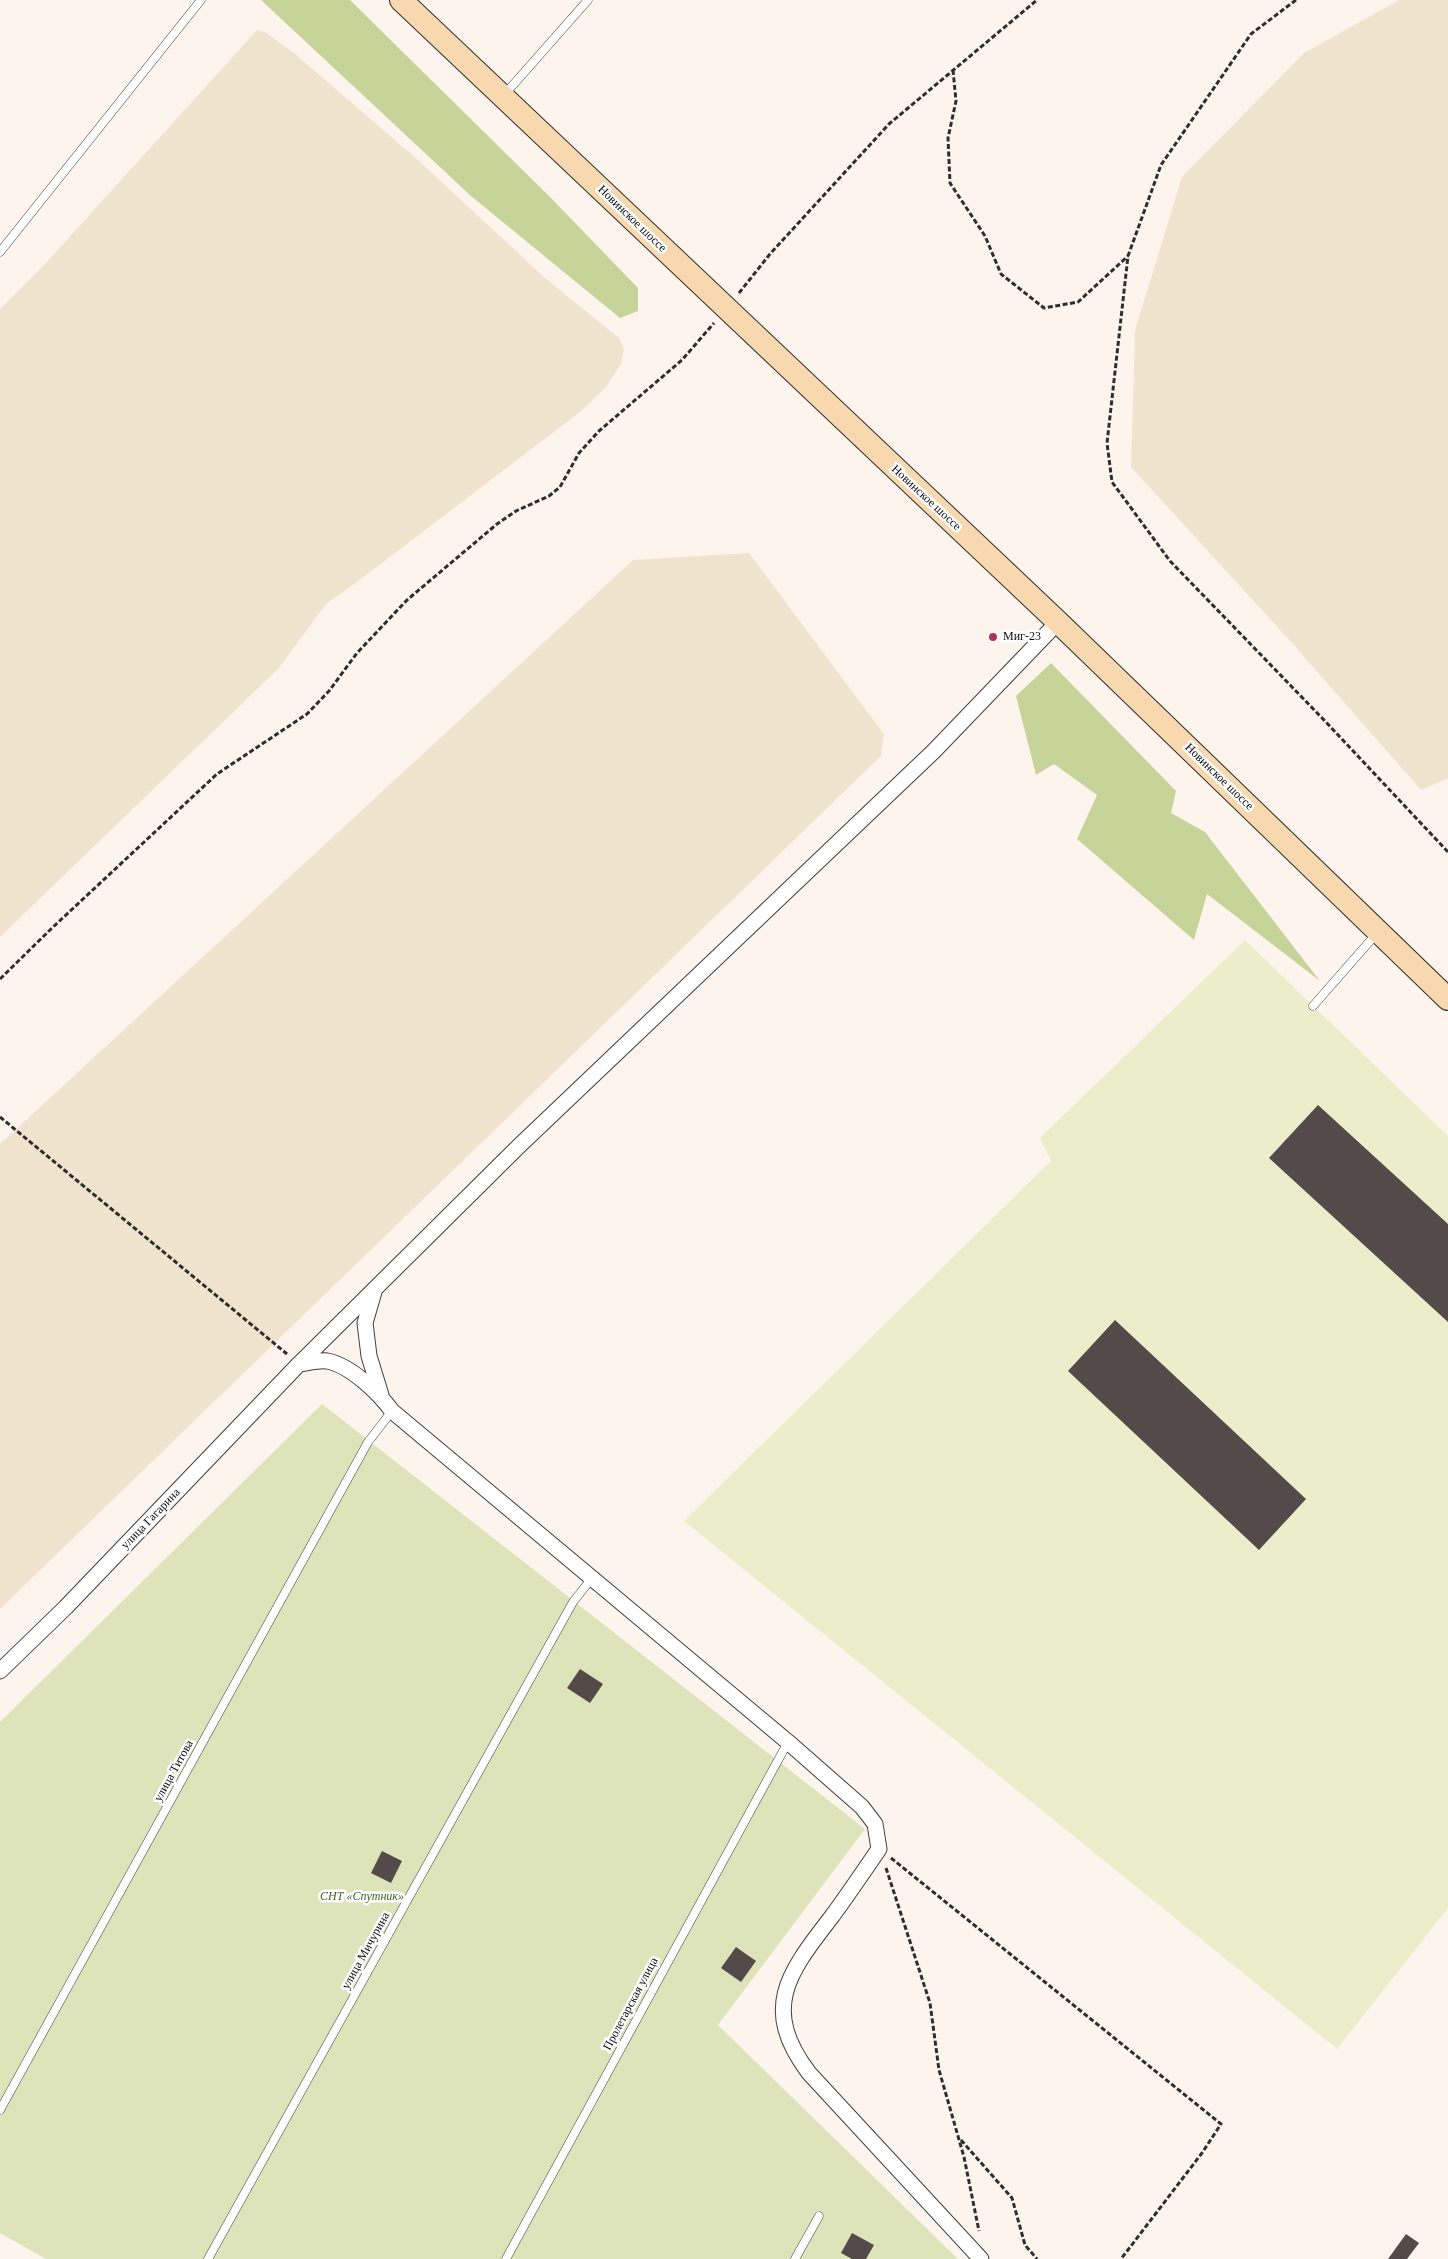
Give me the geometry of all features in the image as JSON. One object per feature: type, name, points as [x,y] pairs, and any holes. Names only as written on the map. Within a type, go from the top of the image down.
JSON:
[{"type":"main road","name":"Новинское шоссе","points":[[401,0],[1058,622],[1448,999]]},
{"type":"street","name":"улица Гагарина","points":[[0,1671],[66,1607],[299,1364],[519,1146],[934,751],[1058,622]]},
{"type":"street","points":[[375,1290],[365,1322],[369,1356],[380,1394]]},
{"type":"street","points":[[299,1364],[326,1361],[354,1373],[380,1394],[392,1411],[788,1742],[862,1807],[875,1824],[879,1849],[847,1897],[805,1952],[787,1986],[783,2010],[786,2034],[796,2055],[809,2073],[981,2259]]},
{"type":"lane","points":[[0,252],[201,0]]},
{"type":"lane","points":[[503,96],[588,0]]},
{"type":"lane","points":[[1313,1006],[1378,931]]},
{"type":"lane","name":"улица Титова","points":[[0,2110],[368,1442],[392,1411]]},
{"type":"lane","name":"улица Мичурина","points":[[208,2259],[573,1602],[592,1578]]},
{"type":"lane","name":"Пролетарская улица","points":[[506,2259],[776,1760],[788,1742]]},
{"type":"lane","points":[[795,2259],[818,2216]]},
{"type":"path","points":[[0,979],[52,928],[218,774],[307,714],[329,691],[357,653],[407,600],[497,524],[516,511],[549,496],[560,487],[579,453],[599,431],[682,360],[770,254],[889,124],[1037,0]]},
{"type":"path","points":[[1296,0],[1251,34],[1161,165],[1128,256],[1107,443],[1112,482],[1170,561],[1324,720],[1448,852]]},
{"type":"path","points":[[954,70],[956,101],[948,138],[950,183],[985,236],[1001,274],[1044,308],[1078,302],[1128,256]]},
{"type":"path","points":[[0,1117],[299,1364]]},
{"type":"path","points":[[879,1849],[930,2003],[938,2070],[959,2139],[981,2240]]},
{"type":"path","points":[[879,1849],[1222,2124],[1121,2259]]},
{"type":"path","points":[[959,2139],[1012,2198],[1026,2245],[1037,2259]]},
{"type":"shaded area","points":[[1399,0],[1448,0],[1448,778],[1421,790],[1292,643],[1131,467],[1135,330],[1182,177],[1304,53]]},
{"type":"shaded area","points":[[257,30],[265,32],[294,53],[417,159],[544,277],[619,338],[624,349],[621,364],[606,387],[580,412],[326,604],[279,668],[0,937],[0,309],[44,265]]},
{"type":"shaded area","points":[[749,553],[884,734],[881,756],[0,1609],[0,1144],[633,560]]},
{"type":"green space","points":[[261,0],[350,0],[551,198],[638,288],[638,311],[620,318],[471,196]]},
{"type":"green space","points":[[1051,663],[1176,791],[1171,813],[1205,832],[1320,981],[1207,894],[1194,940],[1077,839],[1097,795],[1054,764],[1036,775],[1016,696]]},
{"type":"green space","points":[[1245,940],[1448,1136],[1448,1908],[1337,2049],[684,1521],[1051,1161],[1040,1138]]},
{"type":"green space","name":"СНТ «Спутник»","points":[[322,1404],[865,1829],[718,2025],[958,2259],[46,2259],[0,2233],[0,1722]]},
{"type":"building","points":[[1318,1105],[1448,1224],[1448,1322],[1269,1158]]},
{"type":"building","points":[[1115,1320],[1306,1499],[1259,1550],[1068,1371]]},
{"type":"building","points":[[580,1669],[603,1684],[590,1703],[567,1688]]},
{"type":"building","points":[[382,1851],[402,1861],[391,1883],[371,1873]]},
{"type":"building","points":[[736,1947],[756,1961],[741,1982],[721,1968]]},
{"type":"building","points":[[852,2233],[874,2245],[866,2259],[852,2259],[841,2253]]},
{"type":"building","points":[[1406,2234],[1419,2243],[1407,2259],[1388,2259]]},
{"type":"place","name":"Миг-23","points":[[993,637]]}]
